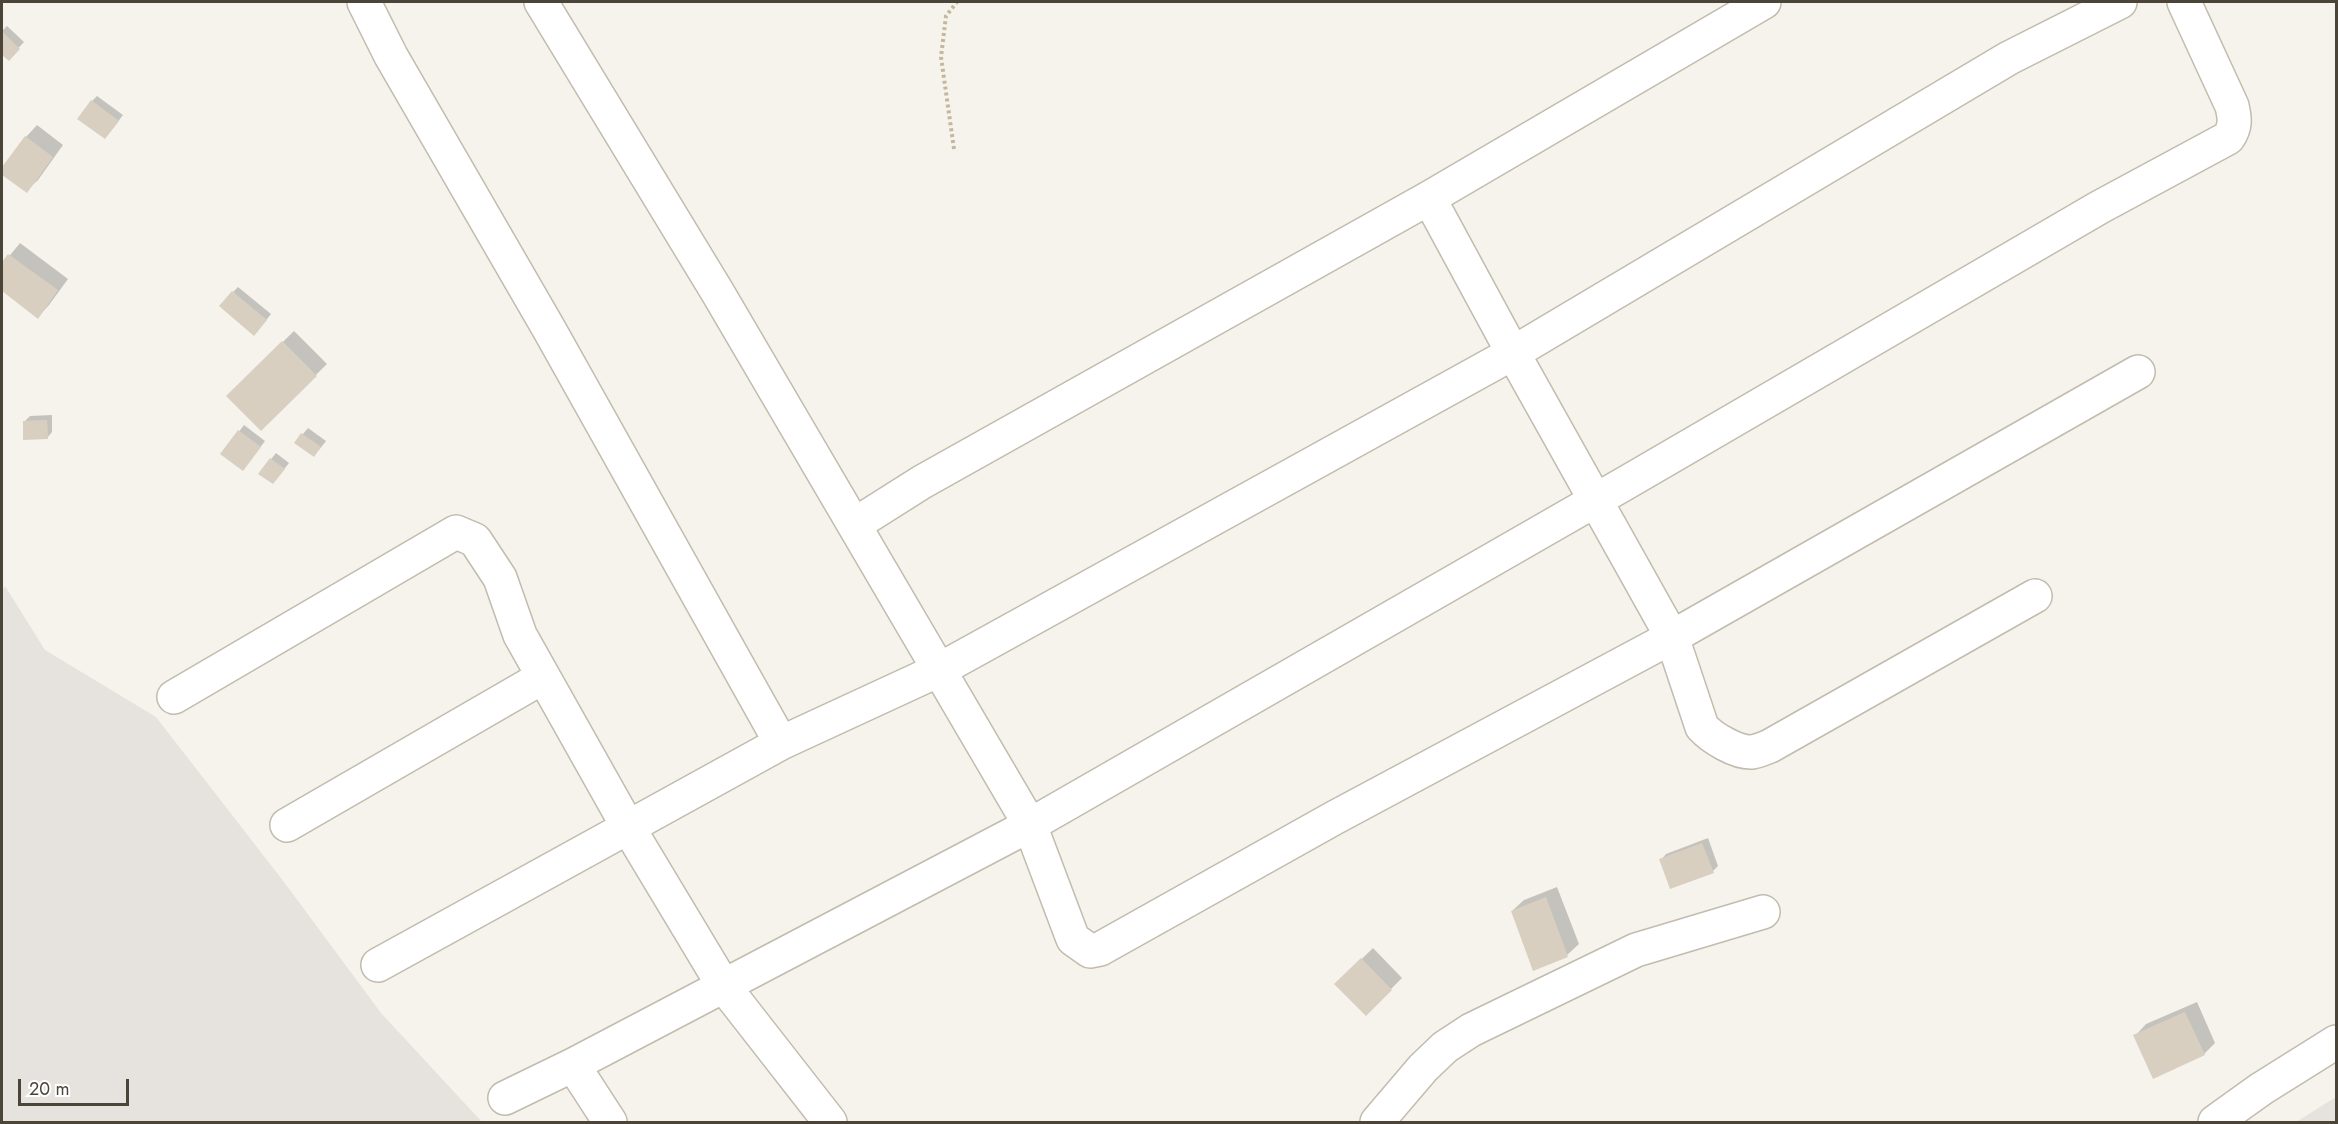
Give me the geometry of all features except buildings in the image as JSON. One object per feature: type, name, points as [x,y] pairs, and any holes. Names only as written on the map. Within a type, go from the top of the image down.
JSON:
[{"type":"street","points":[[364,2],[391,56],[549,329],[781,743]]},
{"type":"street","points":[[540,2],[711,283],[1030,825],[1073,939],[1090,951],[1100,949],[1334,818],[1672,637],[2138,372]]},
{"type":"street","points":[[854,525],[922,482],[1429,198],[1764,2]]},
{"type":"street","points":[[378,965],[781,743],[939,670],[1513,353],[2009,58],[2120,2]]},
{"type":"street","points":[[505,1098],[573,1065],[1030,825],[2100,207],[2228,138],[2235,122],[2232,106],[2184,2]]},
{"type":"street","points":[[1429,198],[1672,637],[1702,727],[1718,741],[1751,752],[1770,746],[2035,596]]},
{"type":"street","points":[[174,698],[456,532],[475,540],[500,578],[520,634],[543,677],[628,827],[723,985],[830,1122]]},
{"type":"street","points":[[287,825],[543,677]]},
{"type":"street","points":[[1377,1122],[1445,1047],[1471,1030],[1636,950],[1763,912]]},
{"type":"street","points":[[2215,1122],[2269,1084],[2337,1042]]},
{"type":"street","points":[[573,1065],[610,1122]]},
{"type":"path","points":[[954,149],[941,57],[946,16],[957,2]]},
{"type":"shaded area","points":[[5,586],[45,650],[156,717],[284,882],[381,1013],[482,1122],[2,1122],[2,591]]},
{"type":"shaded area","points":[[2336,1097],[2336,1122],[2296,1122]]}]
